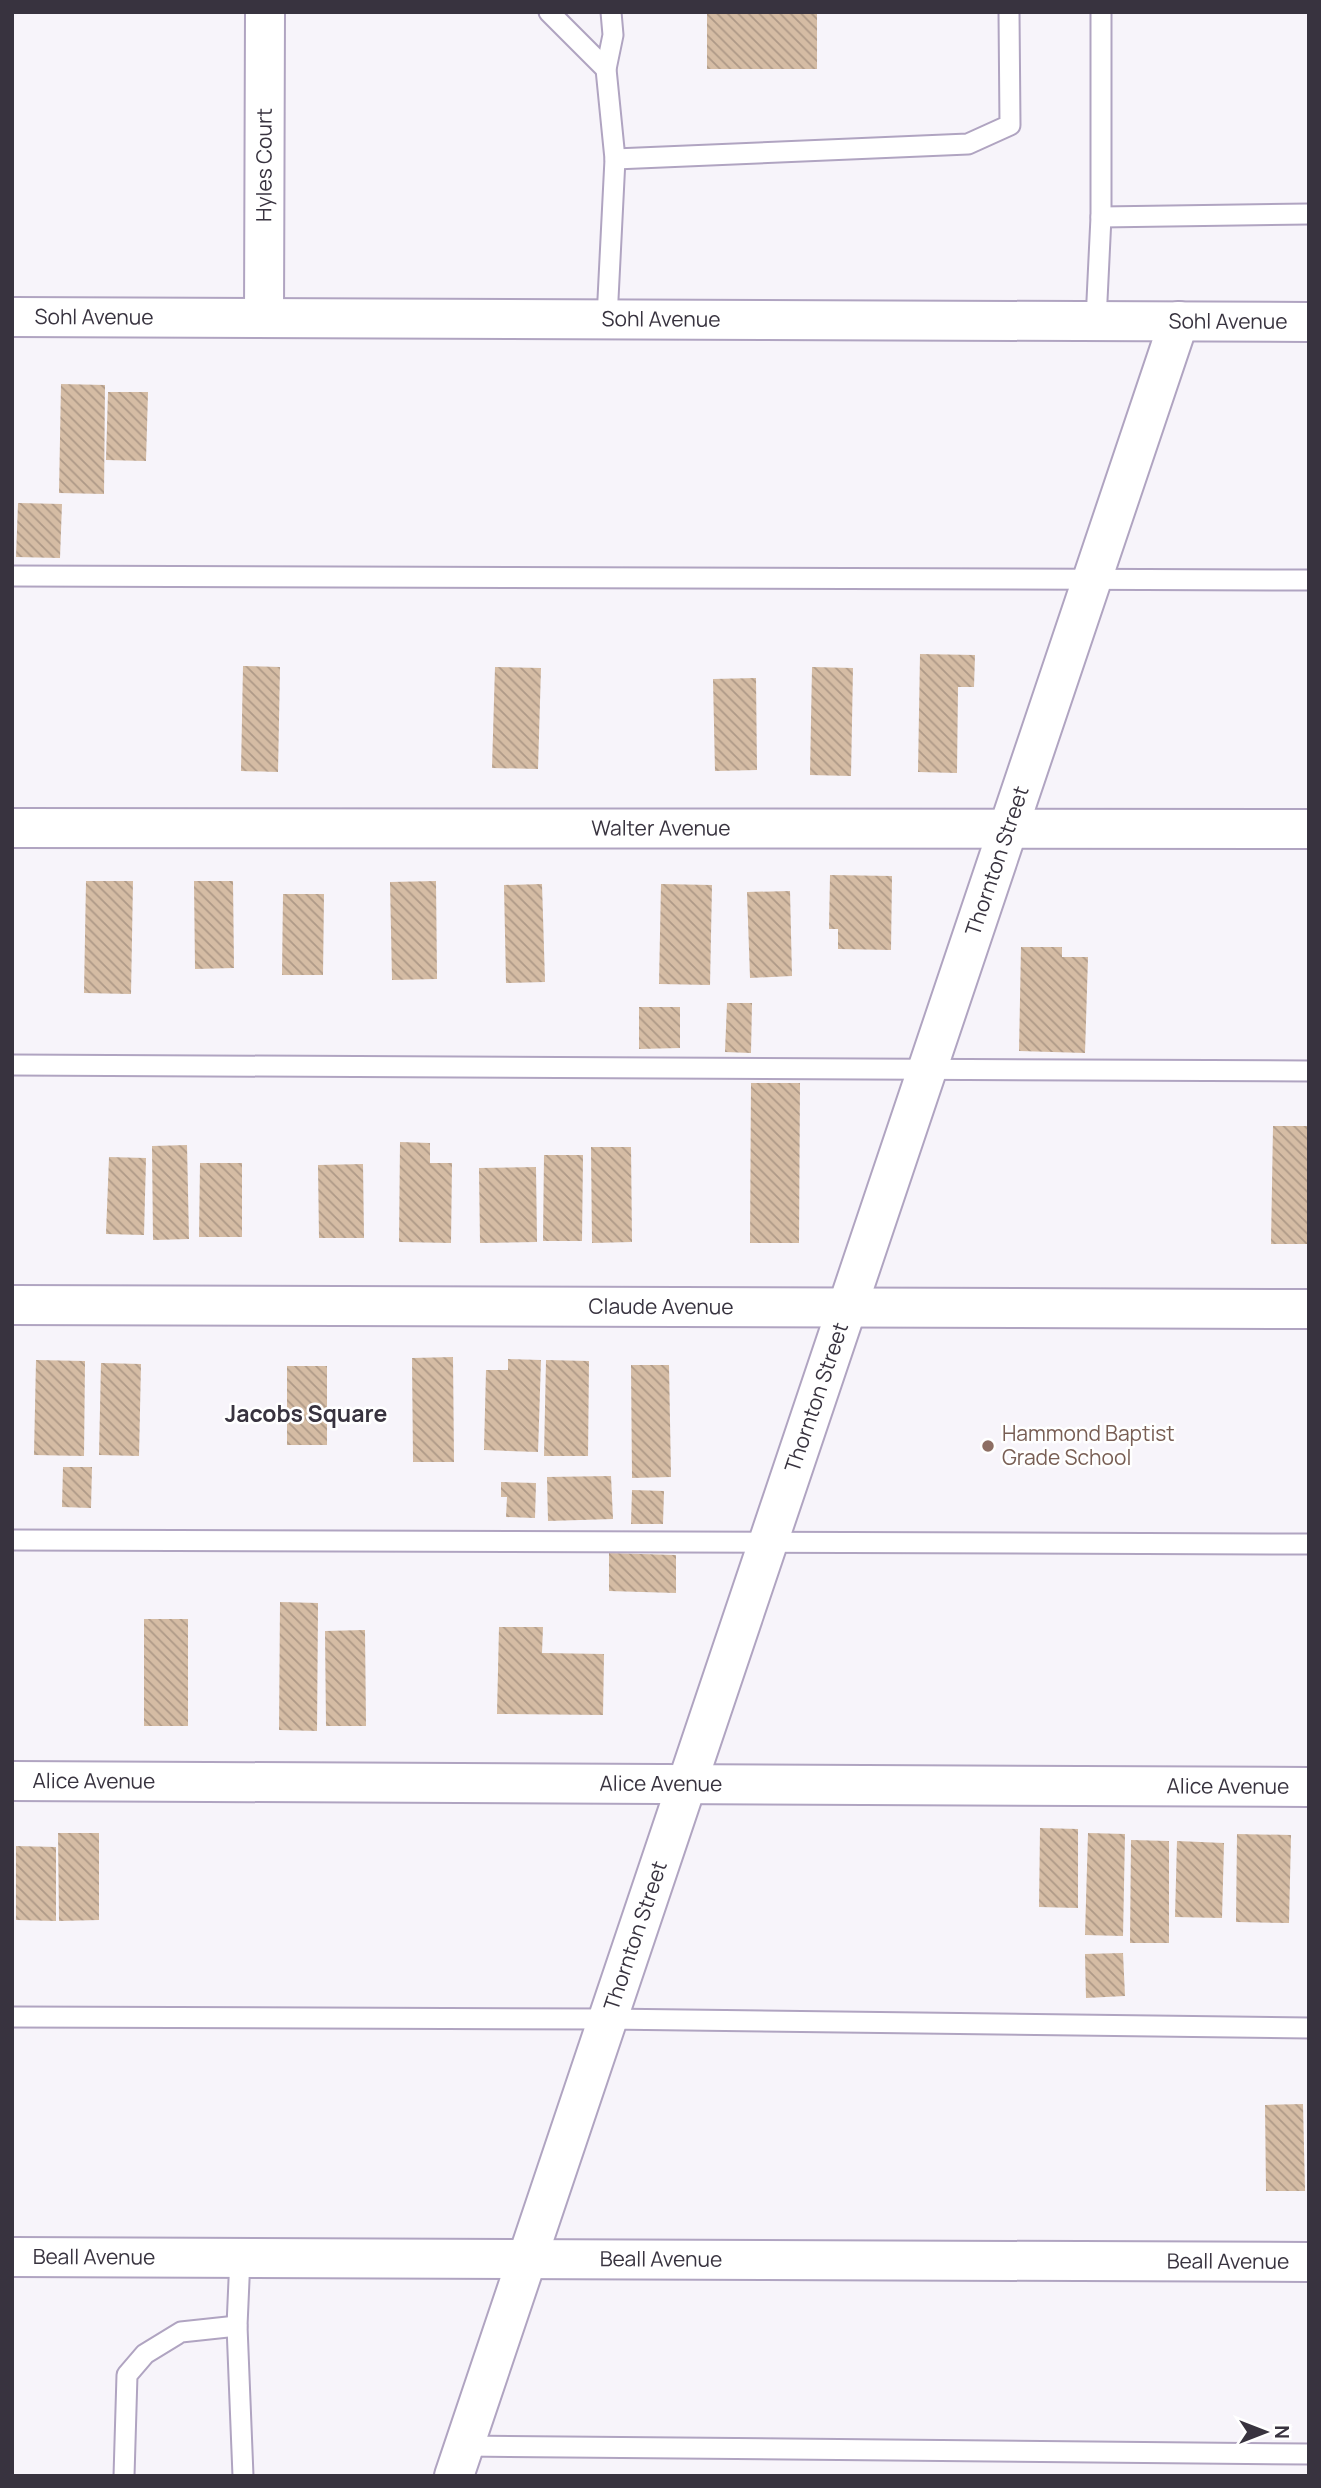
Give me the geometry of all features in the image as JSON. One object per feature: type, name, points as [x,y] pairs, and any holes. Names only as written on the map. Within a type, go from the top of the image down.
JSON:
[{"type":"street","name":"Hyles Court","points":[[264,317],[265,12]]},
{"type":"street","name":"Sohl Avenue","points":[[12,317],[1309,321]]},
{"type":"street","name":"Thornton Street","points":[[459,2461],[1006,828],[1179,321]]},
{"type":"street","name":"Walter Avenue","points":[[12,828],[1309,829]]},
{"type":"street","name":"Claude Avenue","points":[[12,1306],[1309,1309]]},
{"type":"street","name":"Alice Avenue","points":[[12,1781],[1309,1787]]},
{"type":"street","name":"Beall Avenue","points":[[12,2257],[1309,2262]]},
{"type":"lane","points":[[549,12],[606,69]]},
{"type":"lane","points":[[607,319],[615,159],[606,69],[613,35],[611,12]]},
{"type":"lane","points":[[615,159],[968,144],[1010,125],[1009,12]]},
{"type":"lane","points":[[1096,321],[1101,217],[1101,12]]},
{"type":"lane","points":[[1101,217],[1309,214]]},
{"type":"lane","points":[[12,576],[1309,580]]},
{"type":"lane","points":[[12,1065],[1309,1071]]},
{"type":"lane","points":[[12,1540],[1309,1544]]},
{"type":"lane","points":[[12,2017],[607,2019],[1309,2028]]},
{"type":"lane","points":[[240,2257],[237,2326],[243,2476]]},
{"type":"lane","points":[[124,2476],[127,2375],[145,2354],[181,2332],[237,2326]]},
{"type":"lane","points":[[459,2461],[1309,2454]]},
{"type":"building","points":[[707,12],[817,12],[817,69],[707,69]]},
{"type":"building","points":[[61,384],[105,385],[104,494],[59,493]]},
{"type":"building","points":[[108,392],[148,392],[146,461],[106,460]]},
{"type":"building","points":[[18,503],[62,504],[60,558],[16,557]]},
{"type":"building","points":[[920,654],[975,655],[974,687],[958,687],[957,773],[918,772]]},
{"type":"building","points":[[243,666],[280,667],[278,772],[241,771]]},
{"type":"building","points":[[495,667],[541,668],[538,769],[492,768]]},
{"type":"building","points":[[812,667],[853,668],[851,776],[810,775]]},
{"type":"building","points":[[756,678],[757,770],[715,771],[713,679]]},
{"type":"building","points":[[830,875],[892,876],[891,950],[838,949],[838,929],[829,929]]},
{"type":"building","points":[[86,881],[133,881],[131,994],[84,993]]},
{"type":"building","points":[[194,881],[233,881],[234,968],[195,969]]},
{"type":"building","points":[[436,881],[437,979],[392,980],[390,882]]},
{"type":"building","points":[[542,884],[545,982],[506,983],[504,885]]},
{"type":"building","points":[[661,884],[712,885],[710,985],[659,984]]},
{"type":"building","points":[[790,891],[792,976],[750,978],[747,892]]},
{"type":"building","points":[[283,894],[324,894],[323,975],[282,975]]},
{"type":"building","points":[[1021,947],[1062,947],[1062,957],[1088,957],[1085,1053],[1019,1051]]},
{"type":"building","points":[[727,1003],[752,1003],[751,1053],[725,1052]]},
{"type":"building","points":[[639,1007],[680,1007],[680,1048],[639,1049]]},
{"type":"building","points":[[751,1083],[800,1083],[799,1243],[750,1243]]},
{"type":"building","points":[[1273,1126],[1309,1126],[1309,1244],[1271,1244]]},
{"type":"building","points":[[400,1142],[430,1143],[430,1163],[452,1163],[451,1243],[399,1242]]},
{"type":"building","points":[[187,1145],[189,1239],[153,1240],[152,1146]]},
{"type":"building","points":[[591,1147],[631,1147],[632,1242],[592,1243]]},
{"type":"building","points":[[544,1155],[583,1155],[582,1241],[543,1241]]},
{"type":"building","points":[[109,1157],[146,1158],[144,1235],[106,1234]]},
{"type":"building","points":[[200,1163],[242,1163],[242,1237],[199,1237]]},
{"type":"building","points":[[363,1164],[364,1238],[319,1238],[318,1165]]},
{"type":"building","points":[[536,1167],[537,1242],[480,1243],[479,1168]]},
{"type":"building","points":[[453,1357],[454,1462],[413,1462],[412,1358]]},
{"type":"building","points":[[508,1359],[541,1360],[538,1452],[484,1450],[486,1370],[508,1370]]},
{"type":"building","points":[[36,1360],[85,1361],[84,1456],[34,1455]]},
{"type":"building","points":[[546,1360],[589,1361],[588,1456],[544,1456]]},
{"type":"building","points":[[101,1363],[141,1364],[139,1456],[99,1455]]},
{"type":"building","points":[[631,1365],[669,1365],[671,1477],[632,1478]]},
{"type":"building","points":[[287,1366],[327,1366],[327,1445],[287,1445]]},
{"type":"building","points":[[63,1467],[92,1467],[91,1508],[62,1507]]},
{"type":"building","points":[[611,1476],[613,1519],[548,1521],[547,1477]]},
{"type":"building","points":[[501,1482],[536,1483],[535,1518],[506,1517],[507,1497],[501,1497]]},
{"type":"building","points":[[632,1490],[664,1491],[663,1524],[631,1524]]},
{"type":"building","points":[[609,1553],[676,1555],[676,1593],[609,1591]]},
{"type":"building","points":[[280,1602],[318,1603],[317,1731],[279,1730]]},
{"type":"building","points":[[144,1619],[188,1619],[188,1726],[144,1726]]},
{"type":"building","points":[[499,1627],[543,1627],[542,1653],[604,1654],[603,1715],[497,1714]]},
{"type":"building","points":[[365,1630],[366,1726],[326,1726],[325,1631]]},
{"type":"building","points":[[1040,1828],[1078,1829],[1078,1908],[1039,1907]]},
{"type":"building","points":[[58,1833],[99,1833],[99,1920],[59,1921]]},
{"type":"building","points":[[1088,1833],[1125,1834],[1123,1936],[1085,1935]]},
{"type":"building","points":[[1237,1834],[1291,1835],[1289,1923],[1236,1922]]},
{"type":"building","points":[[1131,1840],[1169,1841],[1169,1943],[1130,1943]]},
{"type":"building","points":[[1177,1841],[1224,1843],[1222,1918],[1175,1917]]},
{"type":"building","points":[[16,1846],[56,1847],[56,1921],[16,1920]]},
{"type":"building","points":[[1123,1953],[1125,1996],[1086,1998],[1085,1954]]},
{"type":"building","points":[[1303,2104],[1305,2191],[1266,2191],[1265,2105]]},
{"type":"place","name":"Hammond Baptist Grade School","points":[[988,1446]]},
{"type":"district","name":"Jacobs Square","points":[[306,1414]]}]
